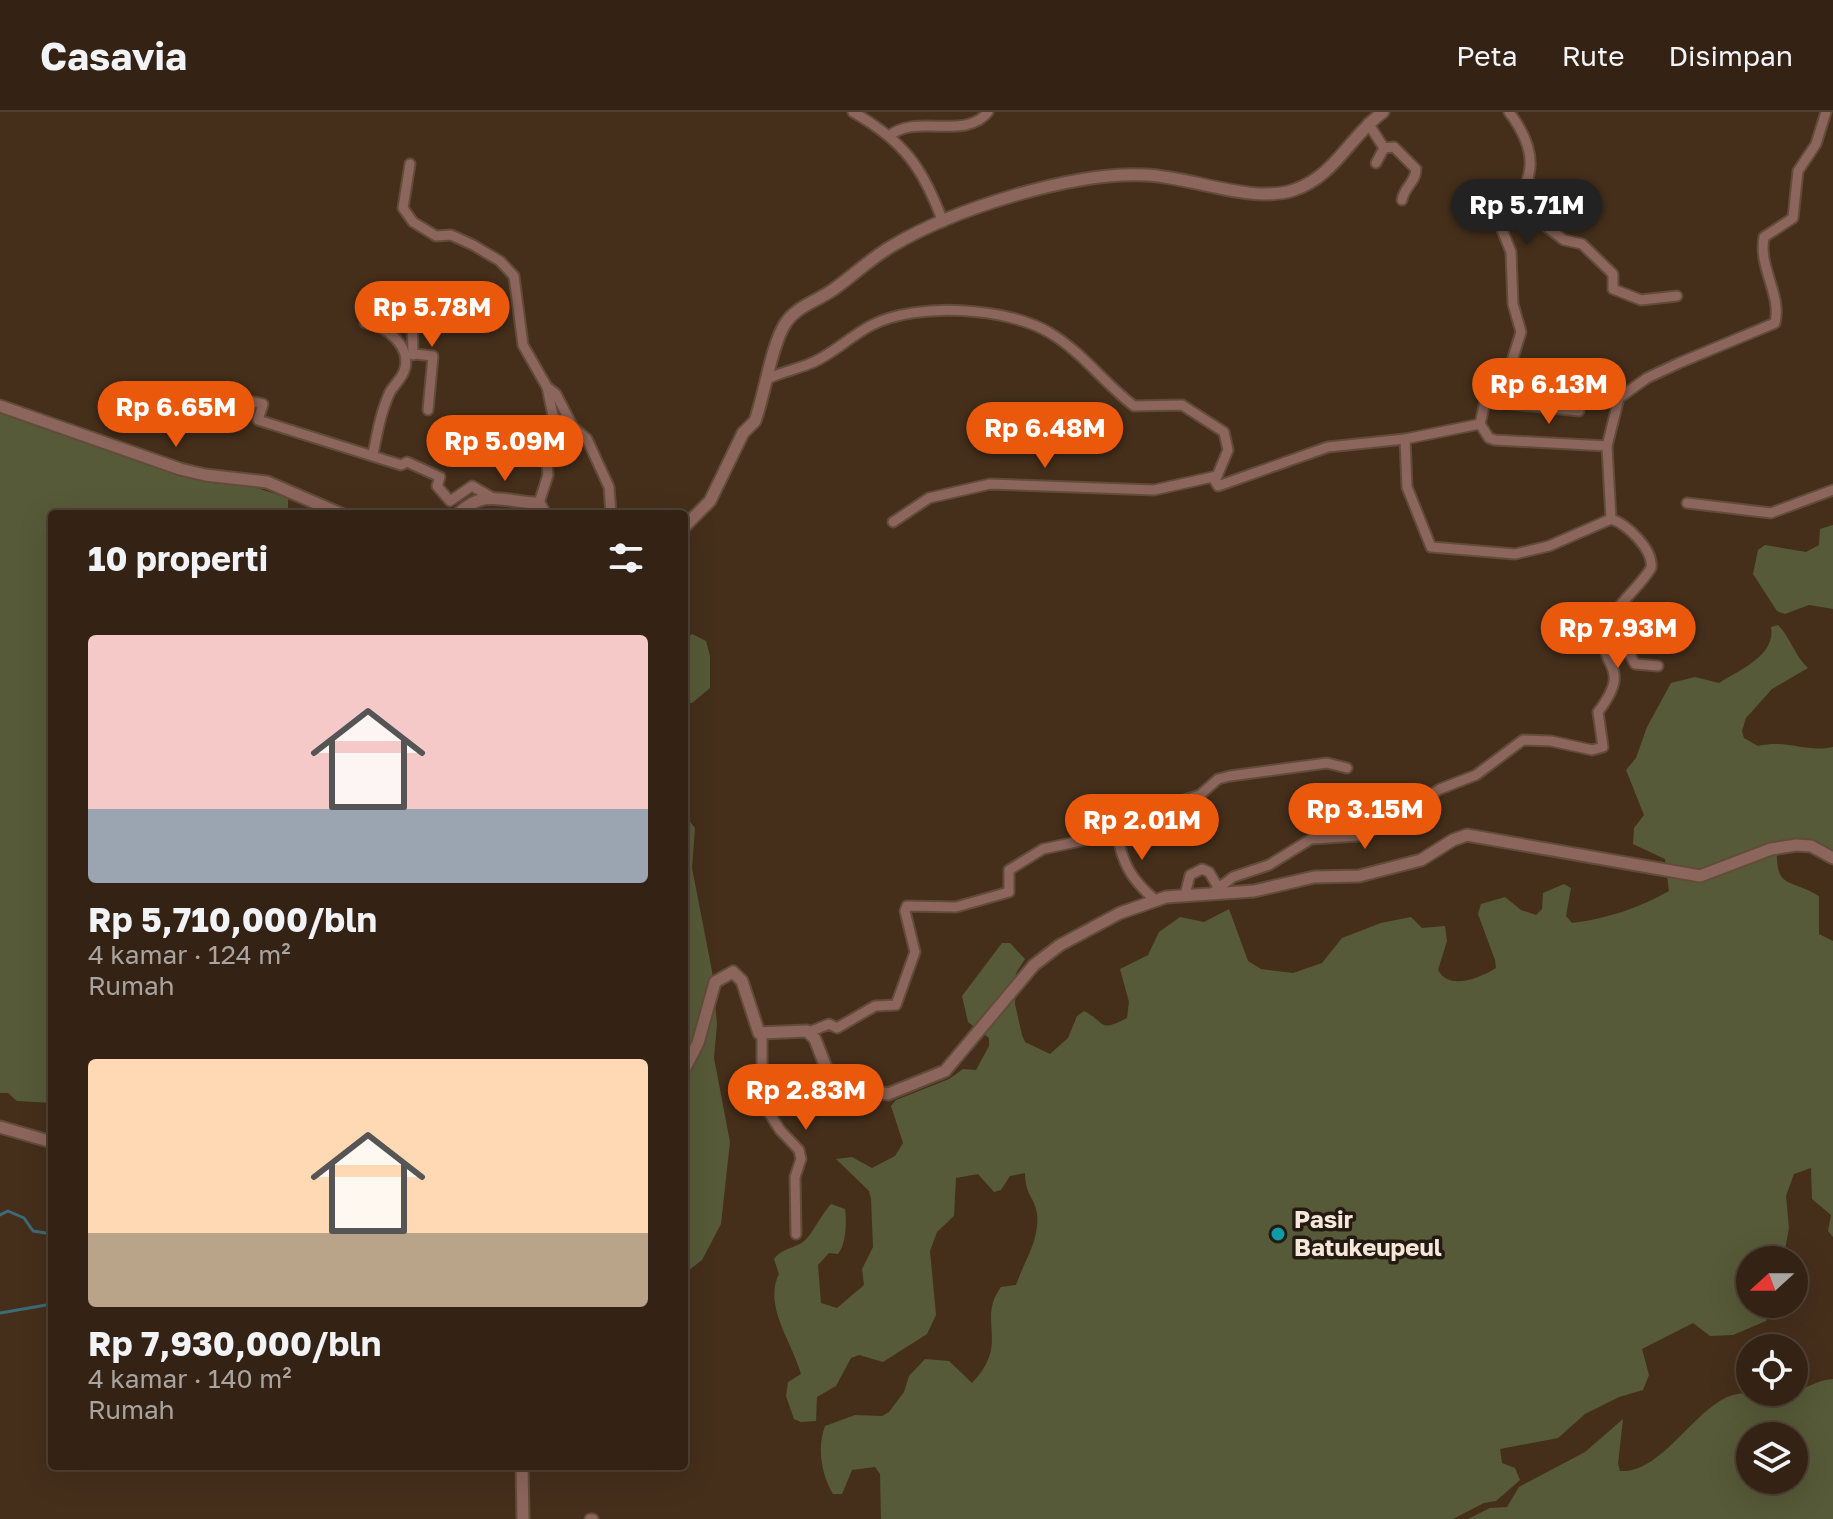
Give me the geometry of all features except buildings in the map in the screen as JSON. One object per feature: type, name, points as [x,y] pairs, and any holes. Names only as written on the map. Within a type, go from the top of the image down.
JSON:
[{"type":"street","points":[[853,112],[889,136],[919,166],[943,222]]},
{"type":"street","points":[[889,136],[905,126],[958,125],[982,118],[988,112]]},
{"type":"street","points":[[688,523],[717,491],[743,433],[755,421],[777,342],[794,313],[832,290],[876,255],[943,222],[1046,188],[1125,175],[1190,179],[1256,195],[1291,191],[1330,171],[1346,145],[1383,112]]},
{"type":"street","points":[[1509,112],[1526,139],[1528,178],[1548,228],[1564,240],[1582,244],[1600,259],[1613,274],[1613,289],[1641,300],[1677,296]]},
{"type":"street","points":[[1611,519],[1607,446],[1615,407],[1624,392],[1679,363],[1775,323],[1774,297],[1763,257],[1764,237],[1793,218],[1798,171],[1816,144],[1826,112]]},
{"type":"street","points":[[1368,123],[1384,148]]},
{"type":"street","points":[[1384,148],[1394,147],[1416,169],[1402,200]]},
{"type":"street","points":[[1376,163],[1384,148]]},
{"type":"street","points":[[243,400],[263,404],[258,420],[312,435],[329,445],[373,454],[401,465],[407,462],[440,477],[437,486],[450,501],[472,486],[491,497],[542,508],[548,475],[545,440],[555,425],[547,387],[523,345],[514,276],[500,261],[473,245],[451,235],[436,236],[413,222],[403,208],[410,164]]},
{"type":"street","points":[[1528,178],[1525,185],[1493,201],[1511,252],[1513,304],[1521,332],[1512,361],[1485,401],[1480,424],[1489,438],[1495,440],[1607,446]]},
{"type":"street","points":[[769,378],[793,367],[810,364],[872,325],[900,316],[971,312],[1004,317],[1052,334],[1134,406],[1182,405],[1220,429],[1226,435],[1228,450],[1217,476],[1216,484],[1221,486],[1320,449],[1405,439],[1480,424]]},
{"type":"street","points":[[373,454],[389,393],[404,372],[411,355],[412,315]]},
{"type":"street","points":[[365,323],[378,324],[411,355],[433,356],[428,410]]},
{"type":"street","points":[[547,387],[556,394],[563,413],[587,439],[594,452],[609,487],[611,510]]},
{"type":"street","points":[[1485,401],[1579,411]]},
{"type":"street","points":[[0,406],[180,469],[267,482],[332,510]]},
{"type":"street","points":[[1215,890],[1233,877],[1269,865],[1311,839],[1358,836],[1378,827],[1440,789],[1476,775],[1523,740],[1601,749],[1598,712],[1610,696],[1615,678],[1605,642],[1612,621],[1646,578],[1652,562],[1646,549],[1620,523],[1611,519],[1549,546],[1515,554],[1459,547],[1435,549],[1428,543],[1421,515],[1407,487],[1405,439]]},
{"type":"street","points":[[893,522],[929,498],[990,484],[1154,490],[1217,476]]},
{"type":"street","points":[[1687,503],[1771,513],[1833,490]]},
{"type":"street","points":[[462,510],[469,502],[491,497]]},
{"type":"street","points":[[1612,621],[1635,664],[1658,666]]},
{"type":"street","points":[[762,1035],[809,1032],[829,1024],[837,1028],[875,1006],[896,1005],[915,952],[905,911],[907,906],[956,907],[1009,892],[1009,870],[1036,852],[1126,830],[1131,817],[1200,795],[1218,779],[1327,763],[1347,768]]},
{"type":"street","points":[[1117,833],[1118,851],[1126,868],[1154,899]]},
{"type":"street","points":[[809,1032],[837,1085],[888,1094],[936,1077],[954,1063],[1034,965],[1060,945],[1154,899],[1215,890],[1254,891],[1314,877],[1359,876],[1421,860],[1467,835],[1700,876],[1771,849],[1796,845],[1811,846],[1833,858]]},
{"type":"street","points":[[1185,895],[1190,875],[1202,869],[1209,872],[1215,890]]},
{"type":"street","points":[[688,1062],[698,1043],[715,982],[730,973],[738,975],[753,1019],[762,1035],[762,1095],[766,1108],[780,1130],[799,1150],[801,1159],[795,1177],[796,1234]]},
{"type":"street","points":[[0,1127],[48,1141]]},
{"type":"street","points":[[522,1470],[523,1519]]},
{"type":"green space","points":[[0,410],[74,439],[216,484],[245,484],[288,498],[288,510],[48,510],[48,1103],[17,1101],[8,1093],[0,1093]]},
{"type":"green space","points":[[1833,525],[1833,609],[1809,605],[1785,614],[1777,611],[1753,574],[1758,550],[1765,545],[1806,552],[1819,545],[1820,529]]},
{"type":"green space","points":[[1778,625],[1808,668],[1772,689],[1746,718],[1742,731],[1744,738],[1758,746],[1833,747],[1833,854],[1806,842],[1792,840],[1777,843],[1777,858],[1778,869],[1785,880],[1819,896],[1819,934],[1833,941],[1833,1237],[1828,1231],[1831,1215],[1812,1199],[1811,1168],[1794,1174],[1786,1196],[1789,1228],[1786,1246],[1736,1246],[1736,1318],[1767,1318],[1766,1321],[1733,1335],[1710,1336],[1693,1323],[1642,1349],[1649,1375],[1643,1390],[1619,1397],[1585,1414],[1558,1438],[1500,1449],[1502,1463],[1515,1468],[1520,1480],[1496,1501],[1484,1503],[1453,1519],[881,1519],[880,1474],[875,1467],[852,1470],[842,1494],[833,1494],[822,1460],[821,1443],[825,1426],[855,1415],[882,1416],[889,1412],[904,1392],[909,1376],[925,1359],[949,1361],[972,1383],[983,1369],[992,1344],[991,1311],[994,1299],[1001,1287],[1016,1285],[1036,1233],[1036,1208],[1025,1173],[1010,1176],[1001,1190],[994,1192],[978,1174],[956,1178],[954,1216],[937,1232],[930,1251],[936,1315],[927,1334],[883,1362],[859,1355],[851,1358],[836,1386],[817,1397],[816,1421],[794,1419],[786,1396],[788,1382],[801,1374],[777,1311],[774,1298],[779,1274],[774,1259],[804,1241],[831,1204],[845,1209],[845,1233],[838,1254],[829,1253],[818,1265],[821,1303],[837,1308],[864,1285],[862,1269],[873,1247],[871,1199],[869,1191],[836,1159],[852,1157],[872,1168],[895,1156],[903,1143],[891,1106],[896,1100],[949,1079],[963,1069],[976,1070],[989,1046],[989,1038],[968,1022],[962,996],[1002,943],[1010,943],[1025,959],[1016,973],[1015,1004],[1025,1042],[1050,1054],[1068,1038],[1077,1016],[1084,1011],[1107,1026],[1127,1018],[1129,1002],[1120,969],[1148,955],[1159,932],[1180,917],[1204,922],[1229,909],[1248,961],[1261,969],[1293,973],[1322,963],[1342,938],[1381,923],[1411,917],[1422,928],[1445,926],[1447,941],[1438,970],[1443,976],[1449,980],[1465,981],[1482,975],[1496,968],[1478,914],[1481,904],[1505,897],[1521,910],[1536,915],[1542,909],[1543,893],[1564,884],[1571,888],[1566,916],[1572,923],[1622,912],[1669,891],[1665,859],[1633,844],[1634,828],[1644,815],[1626,770],[1636,758],[1647,727],[1671,683],[1695,677],[1719,683],[1762,654],[1771,637],[1771,627]]},
{"type":"green space","points":[[692,634],[706,641],[710,656],[710,688],[692,703],[688,702],[688,638]]},
{"type":"green space","points":[[688,819],[695,828],[692,868],[712,971],[717,1024],[714,1058],[730,1142],[721,1224],[702,1260],[688,1271]]},
{"type":"green space","points":[[1833,1379],[1833,1519],[1468,1519],[1490,1508],[1507,1507],[1519,1487],[1585,1452],[1623,1419],[1620,1471],[1635,1469],[1649,1462],[1703,1414],[1730,1396],[1736,1395],[1736,1406],[1808,1406],[1808,1387]]},
{"type":"waterway","points":[[0,1215],[8,1211],[24,1218],[33,1231],[48,1233]]},
{"type":"waterway","points":[[0,1313],[48,1305]]},
{"type":"place","name":"Pasir Batukeupeul","points":[[1278,1234]]}]
